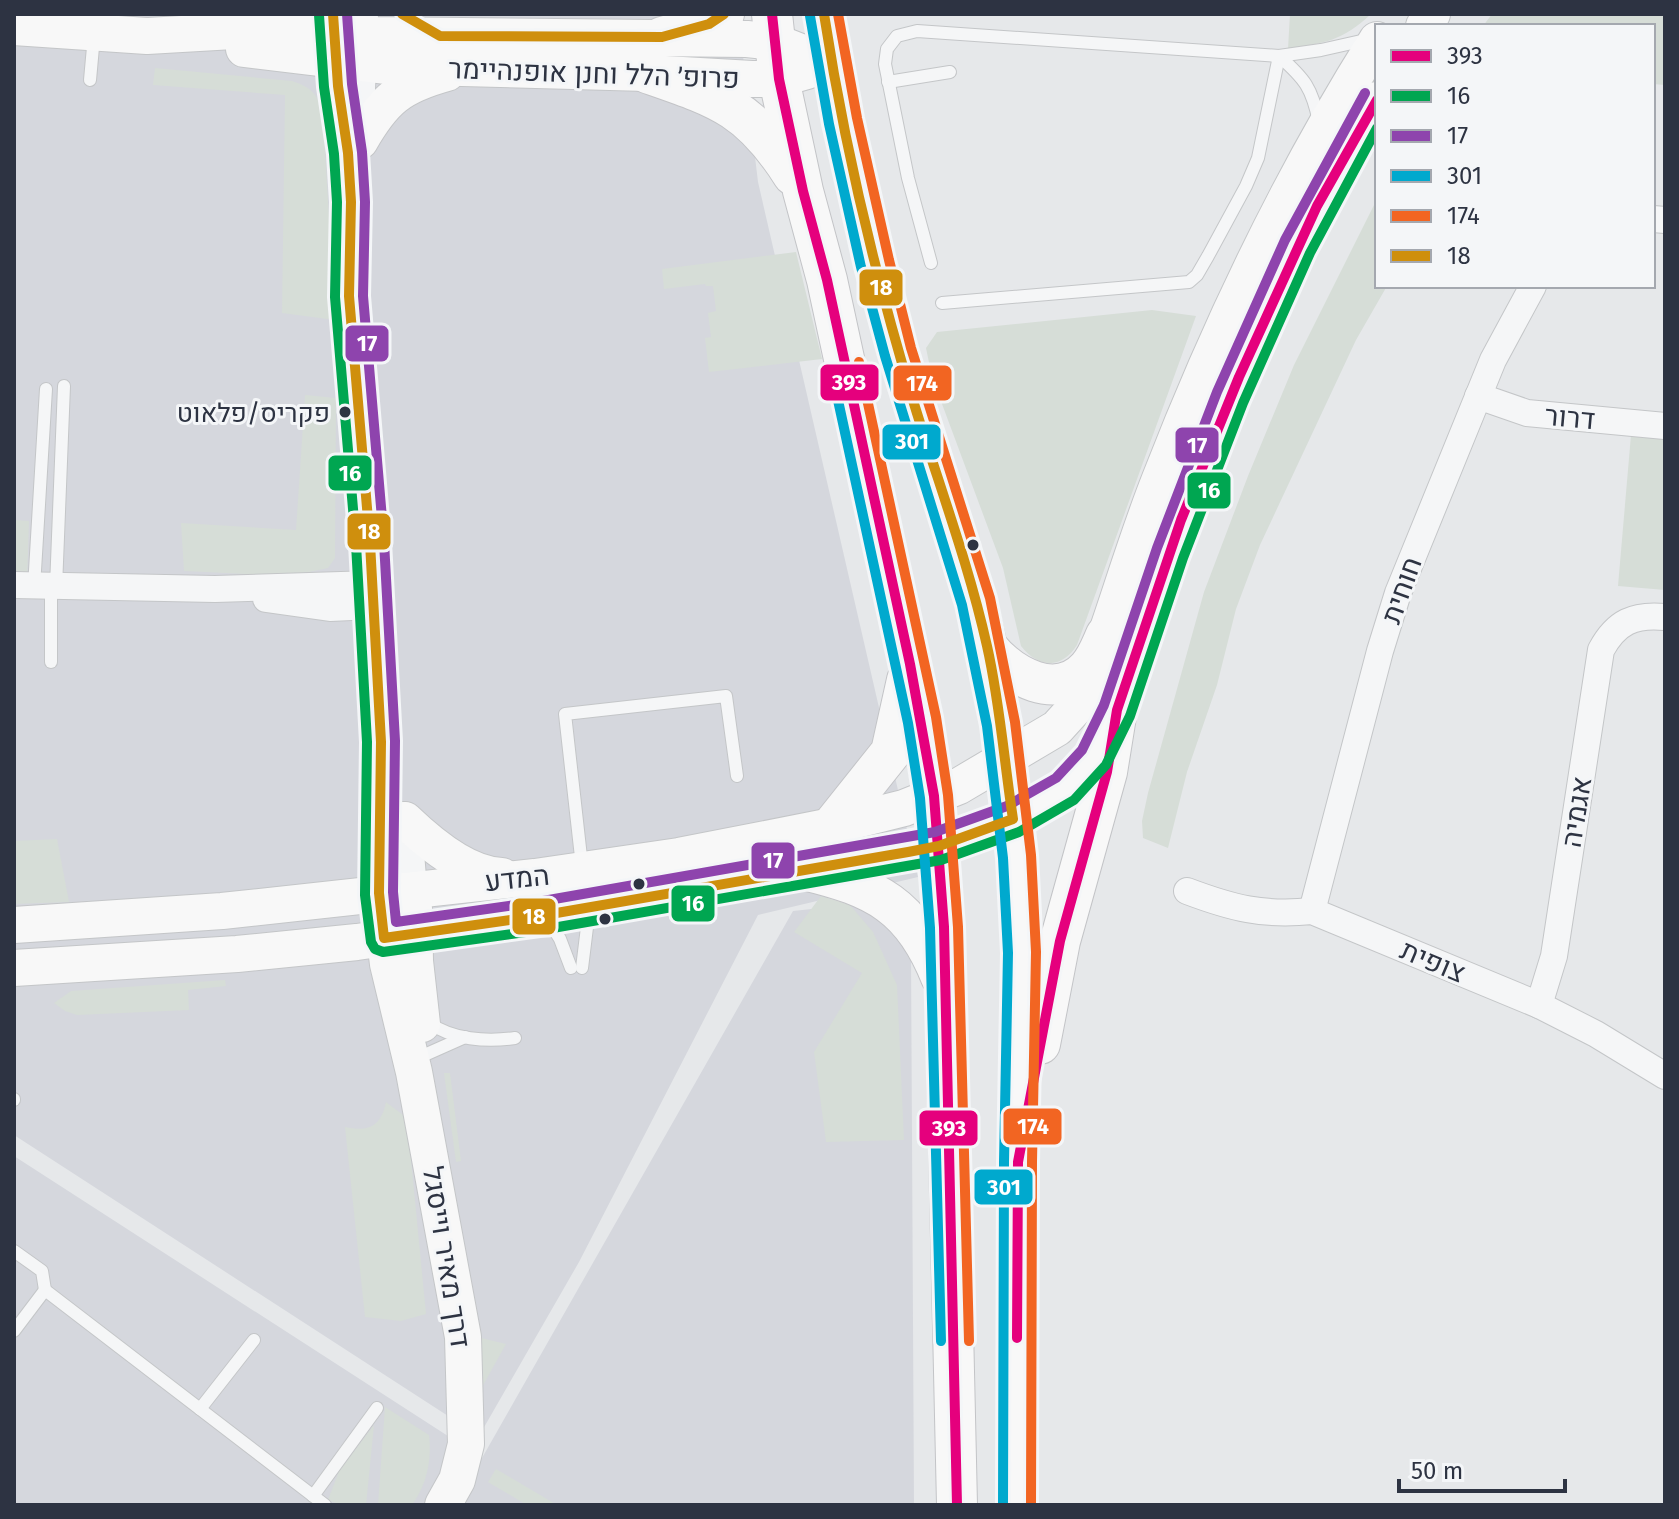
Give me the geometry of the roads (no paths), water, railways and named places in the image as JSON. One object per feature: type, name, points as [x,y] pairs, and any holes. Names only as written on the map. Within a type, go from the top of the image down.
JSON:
[{"type":"main road","points":[[402,14],[440,36]]},
{"type":"main road","points":[[724,14],[654,55],[711,96],[739,111],[770,142],[803,191]]},
{"type":"main road","points":[[824,14],[831,64],[875,263],[898,352],[961,550],[987,647],[1013,819],[1021,899],[1022,953],[1017,1505]]},
{"type":"main road","name":"פרופ׳ הלל וחנן אופנהיימר","points":[[155,35],[283,22],[462,68],[654,55],[747,39],[831,64]]},
{"type":"main road","name":"פרופ׳ הלל וחנן אופנהיימר","points":[[14,27],[155,35],[440,36],[654,55]]},
{"type":"main road","name":"המדע","points":[[14,925],[155,916],[397,892],[535,877],[693,853],[832,826],[904,808],[1004,760],[1057,728],[1068,718],[1088,685],[1155,490],[1217,341],[1258,254],[1375,41]]},
{"type":"main road","points":[[775,45],[803,191],[827,280],[910,664],[934,796],[945,987],[957,1505]]},
{"type":"main road","points":[[360,141],[385,103],[416,83],[462,68]]},
{"type":"main road","name":"המדע","points":[[19,971],[237,954],[590,908],[939,846],[1013,819],[1044,803],[1081,774],[1094,758],[1117,710],[1177,532],[1244,364],[1317,206],[1375,104]]},
{"type":"main road","points":[[987,647],[1010,670],[1032,681],[1056,685],[1068,683],[1087,669],[1106,635]]},
{"type":"main road","points":[[832,826],[891,752],[904,704],[910,664]]},
{"type":"main road","points":[[1018,1162],[1060,941],[1107,772],[1117,710]]},
{"type":"main road","points":[[405,820],[438,850],[474,868],[495,876],[535,877]]},
{"type":"main road","points":[[804,870],[845,880],[890,903],[921,936],[945,987]]},
{"type":"main road","points":[[397,892],[399,935]]},
{"type":"main road","name":"דרך מאיר וייסגל","points":[[399,935],[422,1018],[417,1064]]},
{"type":"main road","name":"דרך מאיר וייסגל","points":[[399,935],[388,964],[417,1064],[463,1337],[466,1444],[457,1480],[443,1505]]},
{"type":"street","points":[[350,37],[360,141],[351,202]]},
{"type":"street","points":[[350,37],[349,296],[373,595],[381,742],[397,892]]},
{"type":"street","name":"חוחית","points":[[1312,911],[1398,593],[1499,348],[1532,288]]},
{"type":"street","name":"דרור","points":[[1478,396],[1527,413],[1665,426]]},
{"type":"street","points":[[39,587],[215,589],[330,608],[373,595]]},
{"type":"street","name":"אגמיה","points":[[1539,1005],[1554,956],[1601,650],[1610,634],[1621,624],[1637,618],[1665,617]]},
{"type":"street","points":[[381,742],[405,820],[411,853],[397,892]]},
{"type":"street","name":"צופית","points":[[1187,891],[1243,910],[1312,911],[1539,1005],[1596,1034],[1665,1076]]},
{"type":"lane","points":[[931,263],[908,178],[888,82],[885,55],[897,36],[917,31],[1279,56],[1375,38]]},
{"type":"lane","points":[[90,80],[94,33]]},
{"type":"lane","points":[[1279,56],[1303,77],[1313,94],[1322,134]]},
{"type":"lane","points":[[942,303],[1189,282],[1197,275],[1258,158],[1279,56]]},
{"type":"lane","points":[[888,82],[950,72]]},
{"type":"lane","points":[[39,587],[64,386]]},
{"type":"lane","points":[[46,389],[39,587],[51,662]]},
{"type":"lane","points":[[583,870],[565,714],[726,696],[737,776]]},
{"type":"lane","points":[[545,915],[576,968],[590,908]]},
{"type":"lane","points":[[422,1018],[434,1027],[465,1037],[490,1042],[515,1038]]},
{"type":"lane","points":[[417,1064],[465,1037]]},
{"type":"lane","points":[[14,1251],[42,1271],[45,1290],[325,1505]]},
{"type":"lane","points":[[14,1331],[45,1290]]},
{"type":"lane","points":[[200,1409],[254,1340]]},
{"type":"lane","points":[[313,1496],[377,1408]]},
{"type":"place","name":"פקריס/פלאוט","points":[[345,412]]}]
